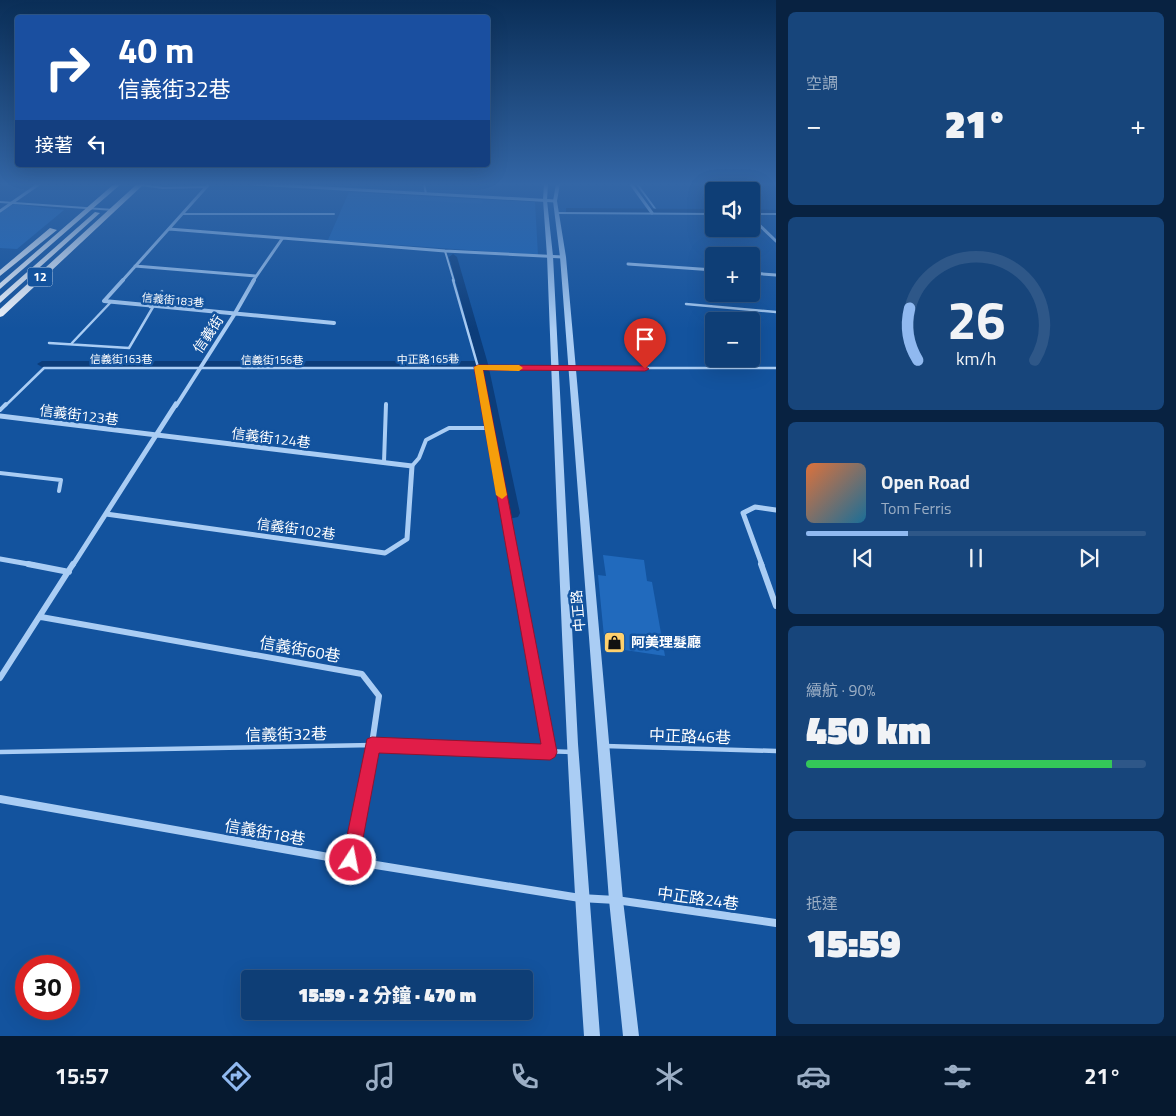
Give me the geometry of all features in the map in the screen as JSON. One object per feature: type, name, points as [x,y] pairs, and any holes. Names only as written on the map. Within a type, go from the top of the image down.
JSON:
[{"type":"main road","name":"12","points":[[0,274],[50,232]]},
{"type":"main road","name":"12","points":[[0,287],[63,232]]},
{"type":"main road","name":"12","points":[[0,300],[76,232]]},
{"type":"main road","name":"12","points":[[0,314],[90,232]]},
{"type":"street","points":[[110,303],[104,302],[166,232]]},
{"type":"street","points":[[207,232],[445,251],[562,257]]},
{"type":"street","name":"中正路","points":[[550,232],[572,752],[580,898],[592,1036]]},
{"type":"street","name":"中正路","points":[[560,232],[616,900],[632,1036]]},
{"type":"street","name":"信義街","points":[[0,678],[234,315],[256,276],[282,239]]},
{"type":"street","points":[[628,264],[705,269]]},
{"type":"street","points":[[135,266],[256,276]]},
{"type":"street","points":[[760,274],[776,275]]},
{"type":"street","name":"信義街183巷","points":[[110,303],[334,323]]},
{"type":"street","name":"信義街123巷","points":[[0,416],[155,435]]},
{"type":"street","name":"信義街124巷","points":[[155,435],[412,466]]},
{"type":"street","name":"信義街102巷","points":[[106,514],[385,552],[407,539],[412,466]]},
{"type":"street","points":[[776,510],[755,507],[743,513],[776,606]]},
{"type":"street","points":[[0,559],[68,572]]},
{"type":"street","name":"信義街60巷","points":[[41,617],[362,674],[379,696],[351,860]]},
{"type":"street","name":"信義街18巷","points":[[0,799],[580,898],[616,900]]},
{"type":"street","name":"中正路24巷","points":[[616,900],[776,923]]},
{"type":"lane","points":[[445,251],[478,367],[550,752]]},
{"type":"lane","points":[[49,343],[129,348],[162,291]]},
{"type":"lane","points":[[72,343],[110,303]]},
{"type":"lane","points":[[686,304],[776,312]]},
{"type":"lane","name":"信義街163巷","points":[[0,410],[44,368],[199,368]]},
{"type":"lane","name":"信義街156巷","points":[[199,368],[344,368]]},
{"type":"lane","name":"中正路165巷","points":[[344,368],[776,368]]},
{"type":"lane","points":[[384,462],[386,404]]},
{"type":"lane","points":[[412,466],[419,458],[426,440],[449,428],[490,428]]},
{"type":"lane","points":[[0,473],[61,480],[59,491]]},
{"type":"lane","name":"信義街32巷","points":[[0,752],[372,745],[572,752]]},
{"type":"lane","name":"中正路46巷","points":[[603,746],[776,751]]},
{"type":"shaded area","points":[[331,232],[537,232],[538,255],[328,240]]},
{"type":"building","points":[[0,232],[37,232],[17,249],[0,248]]},
{"type":"building","points":[[603,555],[644,560],[647,581],[652,582],[665,656],[605,647],[598,575],[606,576]]},
{"type":"waterway","points":[[453,257],[483,364]]},
{"type":"waterway","points":[[42,364],[483,364]]},
{"type":"waterway","points":[[483,364],[513,513]]},
{"type":"slow traffic","points":[[502,495],[478,367],[519,368]]},
{"type":"place","name":"阿美理髮廳","points":[[615,642]]},
{"type":"route","points":[[351,860],[372,745],[550,752],[478,367],[645,369]]}]
